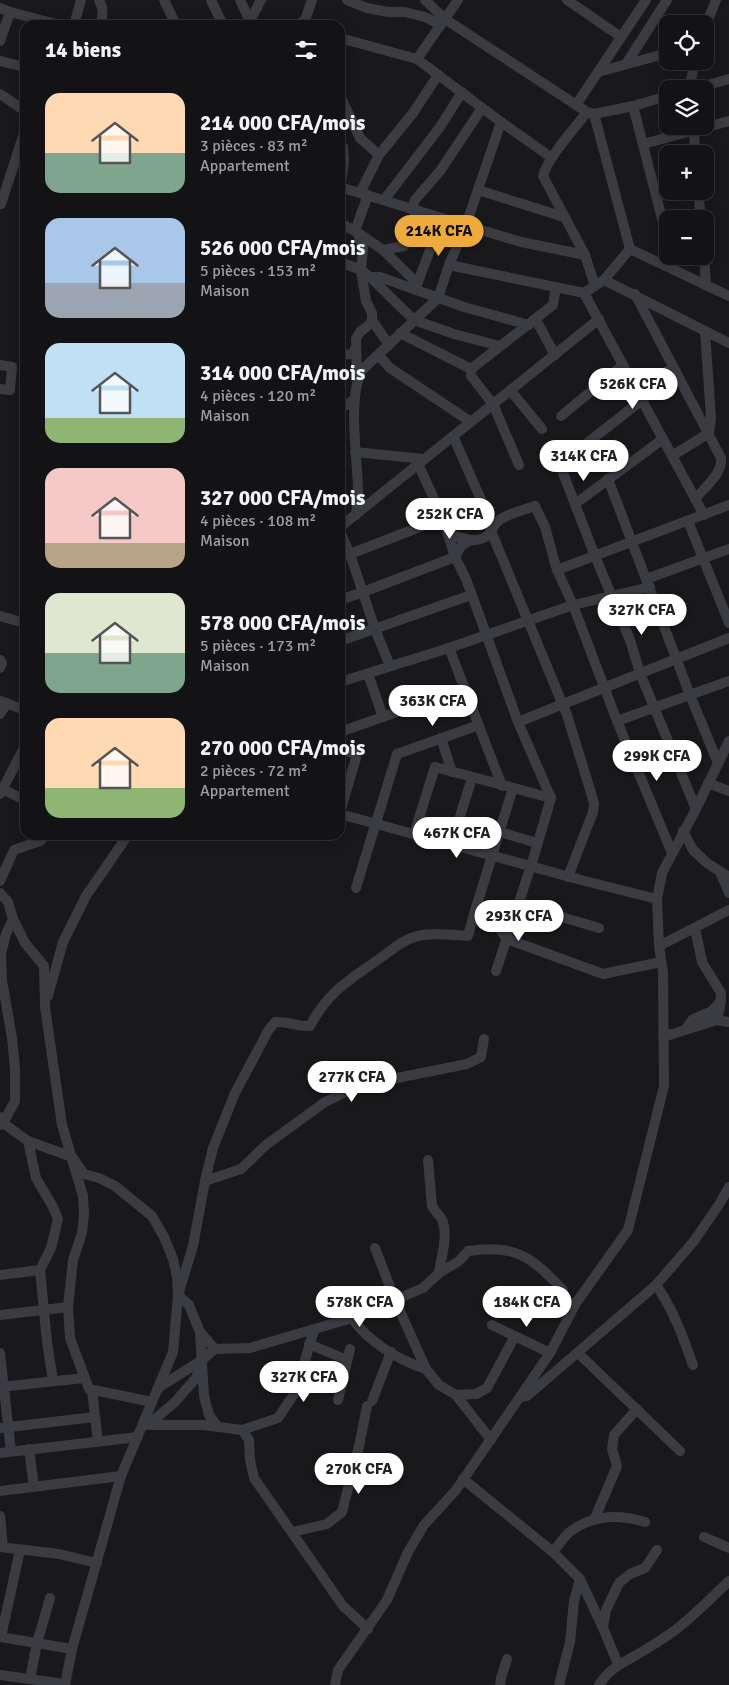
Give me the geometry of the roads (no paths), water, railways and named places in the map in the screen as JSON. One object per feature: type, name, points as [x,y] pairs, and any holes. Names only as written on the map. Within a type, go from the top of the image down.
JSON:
[{"type":"street","points":[[75,20],[81,0]]},
{"type":"street","points":[[99,0],[103,6],[104,13],[102,20]]},
{"type":"street","points":[[164,0],[174,20]]},
{"type":"street","points":[[210,0],[220,20]]},
{"type":"street","points":[[240,0],[250,20]]},
{"type":"street","points":[[252,20],[261,0]]},
{"type":"street","points":[[304,20],[312,0]]},
{"type":"street","points":[[347,0],[368,8],[388,12],[405,12],[443,22],[590,113],[633,106],[659,99]]},
{"type":"street","points":[[425,0],[443,22]]},
{"type":"street","points":[[417,59],[458,0]]},
{"type":"street","points":[[567,0],[621,37]]},
{"type":"street","points":[[576,105],[646,0]]},
{"type":"street","points":[[626,64],[667,0]]},
{"type":"street","points":[[710,15],[716,0]]},
{"type":"street","points":[[0,41],[5,10],[42,20]]},
{"type":"street","points":[[345,39],[417,59],[552,158]]},
{"type":"street","points":[[598,72],[659,55]]},
{"type":"street","points":[[0,61],[20,66]]},
{"type":"street","points":[[356,515],[359,490],[356,452],[356,339],[360,332],[370,324],[372,313],[366,301],[361,270],[363,249],[355,231],[364,194],[379,155],[414,113],[438,75]]},
{"type":"street","points":[[714,83],[729,79]]},
{"type":"street","points":[[384,200],[440,128],[462,92]]},
{"type":"street","points":[[0,94],[20,108]]},
{"type":"street","points":[[633,106],[660,210]]},
{"type":"street","points":[[383,250],[404,246],[415,200],[440,171],[482,108]]},
{"type":"street","points":[[345,113],[360,138],[379,155]]},
{"type":"street","points":[[590,113],[552,158],[543,176],[600,283],[635,294],[729,343]]},
{"type":"street","points":[[590,113],[630,249],[729,296]]},
{"type":"street","points":[[714,125],[729,121]]},
{"type":"street","points":[[357,381],[361,371],[438,298],[449,265],[466,225],[501,122]]},
{"type":"street","points":[[643,144],[667,135]]},
{"type":"street","points":[[345,146],[360,138]]},
{"type":"street","points":[[0,204],[20,145]]},
{"type":"street","points":[[345,189],[522,242],[584,255]]},
{"type":"street","points":[[478,190],[564,217]]},
{"type":"street","points":[[416,286],[442,218]]},
{"type":"street","points":[[345,226],[383,250],[416,286]]},
{"type":"street","points":[[449,265],[584,293],[600,283],[630,249]]},
{"type":"street","points":[[345,264],[361,270],[370,277],[414,320],[454,334],[500,346]]},
{"type":"street","points":[[673,265],[674,270]]},
{"type":"street","points":[[705,265],[706,285]]},
{"type":"street","points":[[370,277],[380,277],[416,286],[438,298],[464,307],[532,322],[555,355]]},
{"type":"street","points":[[471,369],[553,305],[556,287]]},
{"type":"street","points":[[584,293],[704,515]]},
{"type":"street","points":[[635,294],[709,434],[725,454],[720,471],[695,499]]},
{"type":"street","points":[[345,523],[599,319]]},
{"type":"street","points":[[372,320],[389,345]]},
{"type":"street","points":[[706,330],[711,418],[709,434]]},
{"type":"street","points":[[400,333],[471,369]]},
{"type":"street","points":[[345,355],[352,354],[356,349]]},
{"type":"street","points":[[379,356],[390,368],[471,422]]},
{"type":"street","points":[[0,365],[12,367],[10,390],[0,389]]},
{"type":"street","points":[[561,416],[624,365]]},
{"type":"street","points":[[635,387],[674,368]]},
{"type":"street","points":[[471,369],[471,376],[493,404],[519,464]]},
{"type":"street","points":[[510,390],[542,429]]},
{"type":"street","points":[[345,405],[355,398]]},
{"type":"street","points":[[577,451],[642,400]]},
{"type":"street","points":[[672,456],[709,434]]},
{"type":"street","points":[[453,436],[486,511],[492,531],[572,730],[594,804],[593,812],[568,877]]},
{"type":"street","points":[[575,504],[663,439]]},
{"type":"street","points":[[356,452],[421,462]]},
{"type":"street","points":[[421,462],[443,518],[455,557],[466,579],[487,634],[518,722],[551,798],[531,866],[496,971]]},
{"type":"street","points":[[563,473],[630,640],[640,674],[696,809]]},
{"type":"street","points":[[608,479],[690,695],[718,763]]},
{"type":"street","points":[[557,570],[729,505]]},
{"type":"street","points":[[345,598],[455,557],[461,546],[469,541],[483,538],[492,531],[496,522],[506,516],[535,506],[545,527],[557,570],[573,605],[617,721],[672,853]]},
{"type":"street","points":[[350,554],[443,518]]},
{"type":"street","points":[[688,521],[729,623]]},
{"type":"street","points":[[448,534],[469,541]]},
{"type":"street","points":[[345,543],[390,666]]},
{"type":"street","points":[[345,681],[449,648],[573,605],[648,583],[703,558],[729,549]]},
{"type":"street","points":[[345,640],[471,595]]},
{"type":"street","points":[[0,616],[20,622]]},
{"type":"street","points":[[518,722],[729,638]]},
{"type":"street","points":[[449,648],[502,786]]},
{"type":"street","points":[[0,660],[2,663],[0,668]]},
{"type":"street","points":[[368,674],[383,717]]},
{"type":"street","points":[[617,721],[729,681]]},
{"type":"street","points":[[345,730],[465,688]]},
{"type":"street","points":[[0,714],[3,702],[20,708]]},
{"type":"street","points":[[356,888],[397,754],[479,725]]},
{"type":"street","points":[[441,738],[452,772]]},
{"type":"street","points":[[335,1685],[338,1670],[387,1600],[408,1552],[420,1532],[464,1479],[491,1440],[550,1354],[576,1303],[628,1230],[664,1086],[661,962],[657,899],[662,873],[729,741]]},
{"type":"street","points":[[345,750],[355,754],[356,758],[345,796]]},
{"type":"street","points":[[20,755],[1,790],[20,798]]},
{"type":"street","points":[[414,834],[435,767],[551,798]]},
{"type":"street","points":[[451,845],[472,778]]},
{"type":"street","points":[[708,783],[729,791]]},
{"type":"street","points":[[178,1295],[193,1246],[205,1180],[214,1148],[234,1093],[268,1031],[275,1022],[287,1021],[300,1027],[310,1026],[326,1001],[346,981],[406,940],[420,935],[468,936],[513,788]]},
{"type":"street","points":[[345,815],[568,877],[657,899]]},
{"type":"street","points":[[683,831],[693,850],[707,863],[724,874],[729,893]]},
{"type":"street","points":[[500,832],[537,843]]},
{"type":"street","points":[[0,881],[14,850],[41,840]]},
{"type":"street","points":[[45,1007],[63,942],[86,896],[125,840]]},
{"type":"street","points":[[0,892],[8,902],[13,919],[25,943],[44,966],[45,1007],[62,1125],[83,1196],[82,1233],[73,1260],[68,1307],[70,1338],[89,1389],[152,1402]]},
{"type":"street","points":[[518,904],[599,928]]},
{"type":"street","points":[[659,946],[729,910]]},
{"type":"street","points":[[474,914],[494,922],[507,939],[603,974],[661,962]]},
{"type":"street","points":[[13,919],[6,934],[1,955],[2,980],[12,1038],[15,1069],[15,1101],[1,1122],[28,1141],[72,1157],[84,1174],[99,1178],[115,1186],[152,1216],[164,1237],[178,1277],[173,1352],[152,1402],[146,1425]]},
{"type":"street","points":[[695,928],[702,962],[722,993],[717,1020]]},
{"type":"street","points":[[685,1030],[693,1019],[712,1010],[721,1001]]},
{"type":"street","points":[[663,1036],[717,1020],[729,1022]]},
{"type":"street","points":[[205,1180],[241,1169],[266,1145],[325,1102],[351,1090],[377,1082],[477,1061],[481,1058],[484,1039]]},
{"type":"street","points":[[28,1141],[36,1178],[58,1218],[51,1248],[40,1270],[53,1381]]},
{"type":"street","points":[[428,1160],[432,1206],[443,1220],[445,1237],[439,1274]]},
{"type":"street","points":[[519,1397],[527,1396],[656,1285],[694,1240],[729,1187]]},
{"type":"street","points":[[375,1248],[426,1369],[439,1385],[456,1395],[491,1440]]},
{"type":"street","points":[[158,1388],[202,1360],[215,1349],[250,1348],[352,1318],[396,1300],[422,1288],[459,1261],[468,1251],[481,1249],[512,1250],[523,1255],[544,1271],[563,1290]]},
{"type":"street","points":[[0,1275],[40,1270]]},
{"type":"street","points":[[656,1285],[668,1302],[694,1364]]},
{"type":"street","points":[[178,1295],[189,1304],[200,1332],[204,1396],[208,1415],[218,1426]]},
{"type":"street","points":[[0,1314],[68,1307]]},
{"type":"street","points":[[352,1318],[359,1329],[390,1352],[410,1364],[426,1369]]},
{"type":"street","points":[[492,1326],[550,1354]]},
{"type":"street","points":[[146,1425],[218,1426],[242,1430],[278,1418],[296,1391],[314,1330]]},
{"type":"street","points":[[200,1332],[215,1349]]},
{"type":"street","points":[[456,1395],[476,1394],[487,1388],[515,1336]]},
{"type":"street","points":[[309,1344],[347,1360]]},
{"type":"street","points":[[338,1400],[350,1349]]},
{"type":"street","points":[[293,1532],[327,1524],[342,1512],[369,1403],[390,1352]]},
{"type":"street","points":[[0,1353],[4,1427],[11,1451]]},
{"type":"street","points":[[578,1353],[680,1451]]},
{"type":"street","points":[[0,1675],[65,1685],[72,1649],[121,1476],[138,1437],[146,1425],[176,1402],[196,1378],[202,1360]]},
{"type":"street","points":[[2,1387],[84,1378]]},
{"type":"street","points":[[92,1390],[98,1442]]},
{"type":"street","points":[[595,1518],[618,1466],[612,1449],[614,1435],[637,1409]]},
{"type":"street","points":[[4,1427],[95,1417]]},
{"type":"street","points":[[242,1430],[249,1440],[250,1460],[254,1478],[343,1606],[368,1629]]},
{"type":"street","points":[[0,1453],[138,1437]]},
{"type":"street","points":[[29,1449],[34,1487]]},
{"type":"street","points":[[0,1491],[121,1476]]},
{"type":"street","points":[[464,1479],[554,1552],[580,1579],[618,1664]]},
{"type":"street","points":[[0,1516],[2,1546],[20,1550],[60,1554],[97,1563]]},
{"type":"street","points":[[554,1552],[570,1531],[595,1518],[630,1517],[645,1522]]},
{"type":"street","points":[[704,1537],[729,1548]]},
{"type":"street","points":[[20,1550],[0,1637],[72,1649]]},
{"type":"street","points":[[603,1628],[606,1610],[619,1583],[630,1574],[645,1568],[656,1550]]},
{"type":"street","points":[[559,1685],[570,1642],[574,1601],[580,1579]]},
{"type":"street","points":[[599,1685],[618,1664],[637,1655],[695,1614],[729,1581]]},
{"type":"street","points":[[30,1680],[37,1643],[50,1598]]},
{"type":"street","points":[[500,1685],[507,1659]]}]
